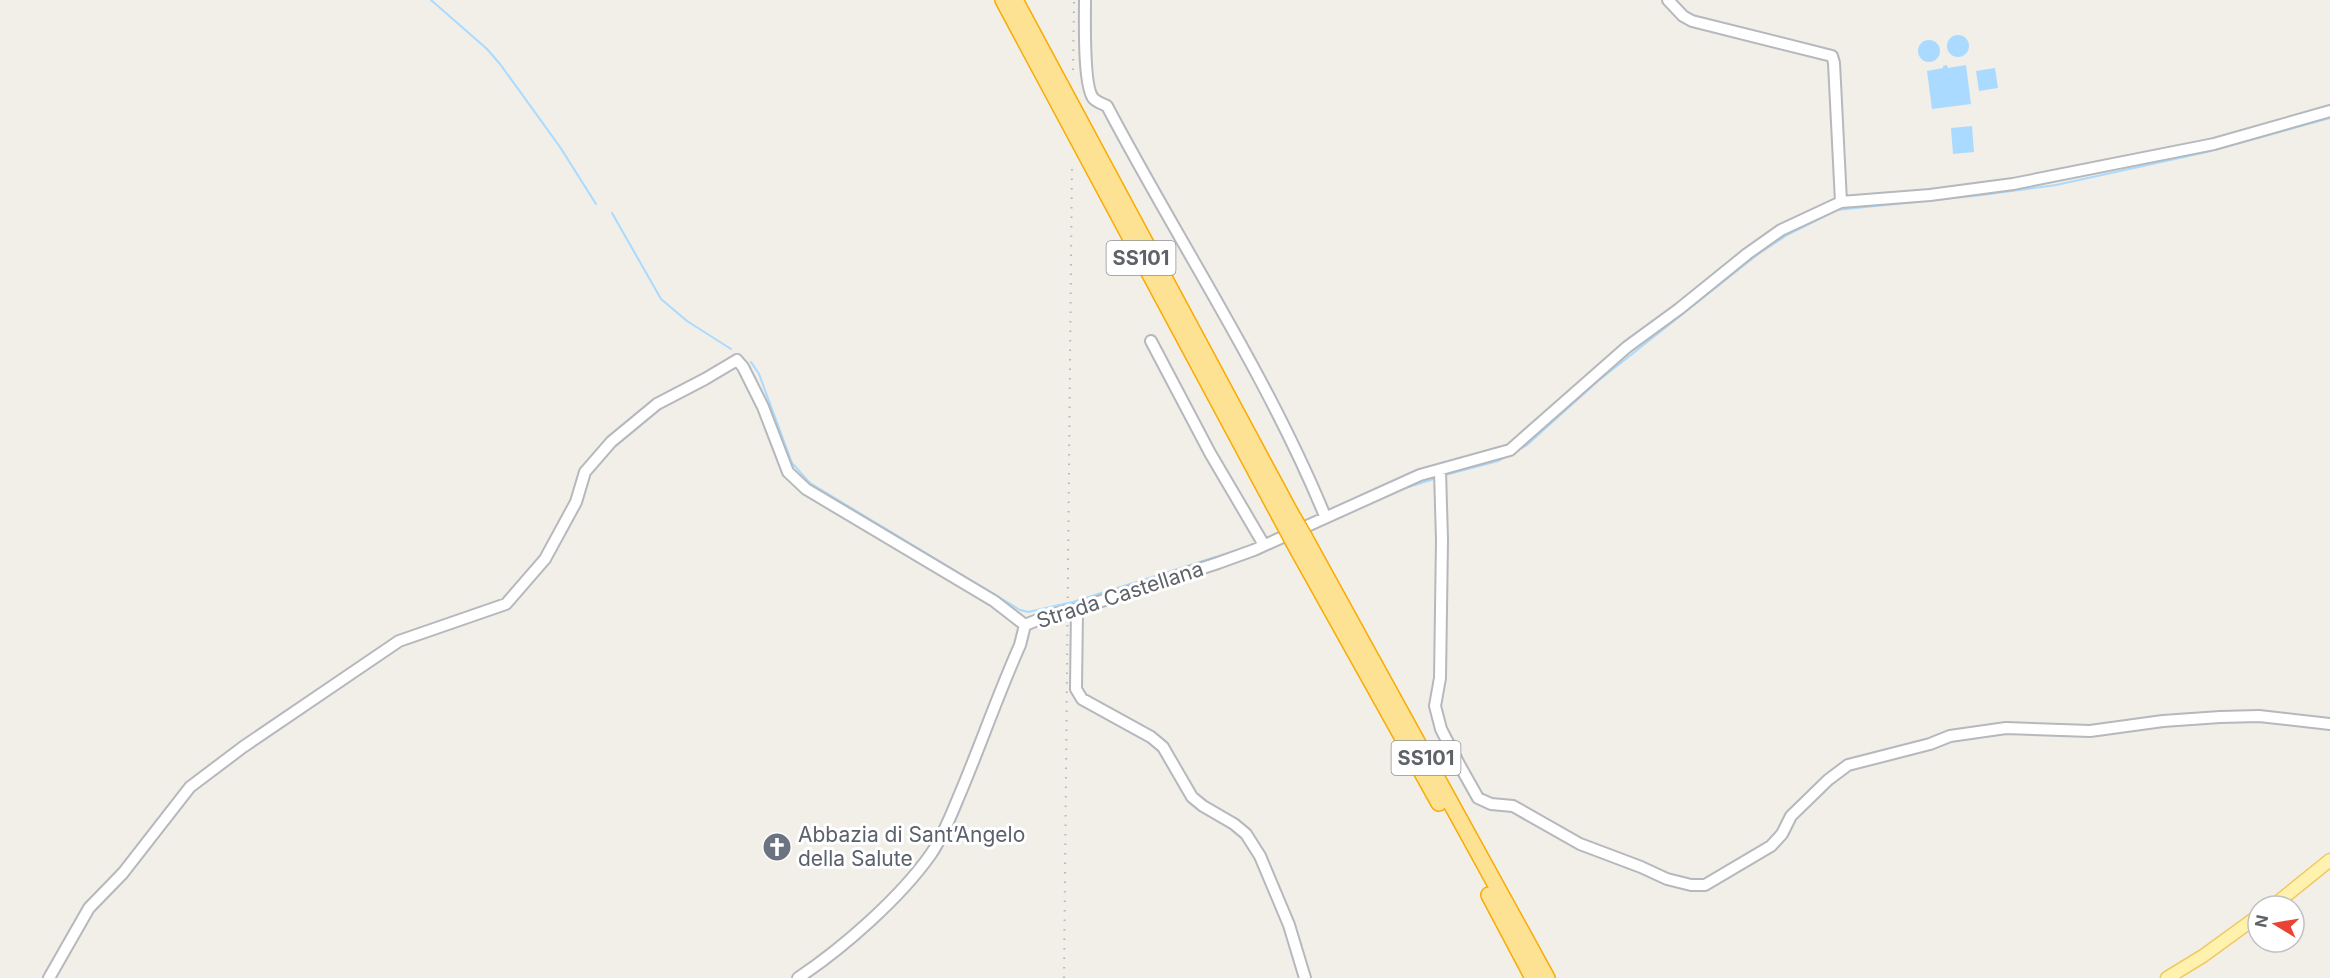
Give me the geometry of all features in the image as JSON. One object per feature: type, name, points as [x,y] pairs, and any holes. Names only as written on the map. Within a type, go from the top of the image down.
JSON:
[{"type":"highway","name":"SS101","points":[[1003,0],[1285,513]]},
{"type":"highway","name":"SS101","points":[[1015,0],[1533,978]]},
{"type":"highway","name":"SS101","points":[[1300,541],[1547,978]]},
{"type":"highway","points":[[1523,958],[1525,978]]},
{"type":"main road","points":[[2287,894],[2330,860]]},
{"type":"main road","points":[[2167,978],[2203,956],[2246,925]]},
{"type":"street","points":[[1085,0],[1084,42],[1087,85],[1093,99],[1107,106],[1182,239],[1274,408],[1325,516]]},
{"type":"street","points":[[1668,0],[1683,16],[1692,21],[1832,56],[1841,202],[1930,195],[2013,184],[2214,144],[2330,111]]},
{"type":"street","name":"Strada Castellana","points":[[798,978],[820,963],[868,921],[905,885],[932,853],[973,762],[1020,645],[1025,625],[1050,615],[1077,609],[1218,563],[1264,545],[1420,475],[1441,476],[1510,450],[1627,346],[1679,309],[1747,254],[1781,230],[1841,202]]},
{"type":"street","points":[[1150,341],[1210,453],[1264,545]]},
{"type":"street","points":[[49,978],[89,908],[123,873],[190,787],[243,747],[399,641],[506,604],[545,559],[576,502],[585,472],[612,442],[657,404],[705,380],[737,360],[764,407],[788,472],[806,489],[994,601],[1025,625]]},
{"type":"street","points":[[1441,476],[1440,678],[1435,706],[1441,729],[1464,774],[1478,798],[1491,804],[1513,806],[1580,844],[1667,879],[1691,885],[1705,885],[1771,846],[1782,834],[1791,816],[1828,780],[1848,765],[1930,744],[1950,736],[2006,728],[2090,731],[2163,721],[2259,716],[2330,724]]},
{"type":"street","points":[[1077,609],[1076,689],[1082,699],[1151,737],[1163,747],[1192,797],[1246,834],[1260,856],[1289,925],[1305,978]]},
{"type":"water","points":[[1958,35],[1966,38],[1969,46],[1966,54],[1958,57],[1950,54],[1947,46],[1950,38]]},
{"type":"water","points":[[1929,40],[1937,43],[1940,51],[1937,59],[1929,62],[1921,59],[1918,51],[1921,43]]},
{"type":"water","points":[[1947,65],[1948,68],[1966,65],[1971,104],[1932,109],[1927,71]]},
{"type":"water","points":[[1995,68],[1998,88],[1979,91],[1976,71]]},
{"type":"water","points":[[1972,126],[1974,152],[1953,154],[1951,128]]},
{"type":"waterway","points":[[431,0],[487,49],[500,64],[560,147],[596,204]]},
{"type":"waterway","points":[[1445,475],[1498,461],[1527,445],[1598,381],[1757,255],[1787,235],[1837,210],[2056,185],[2207,152],[2330,118]]},
{"type":"waterway","points":[[612,213],[661,299],[687,321],[731,349]]},
{"type":"waterway","points":[[751,362],[759,374],[792,463],[810,483],[1020,610],[1028,612],[1073,602],[1241,549]]},
{"type":"waterway","points":[[1399,490],[1437,478]]},
{"type":"railway","points":[[1073,70],[1074,0]]},
{"type":"railway","points":[[1064,978],[1072,161]]},
{"type":"place","name":"Abbazia di Sant’Angelo della Salute","points":[[777,847]]}]
